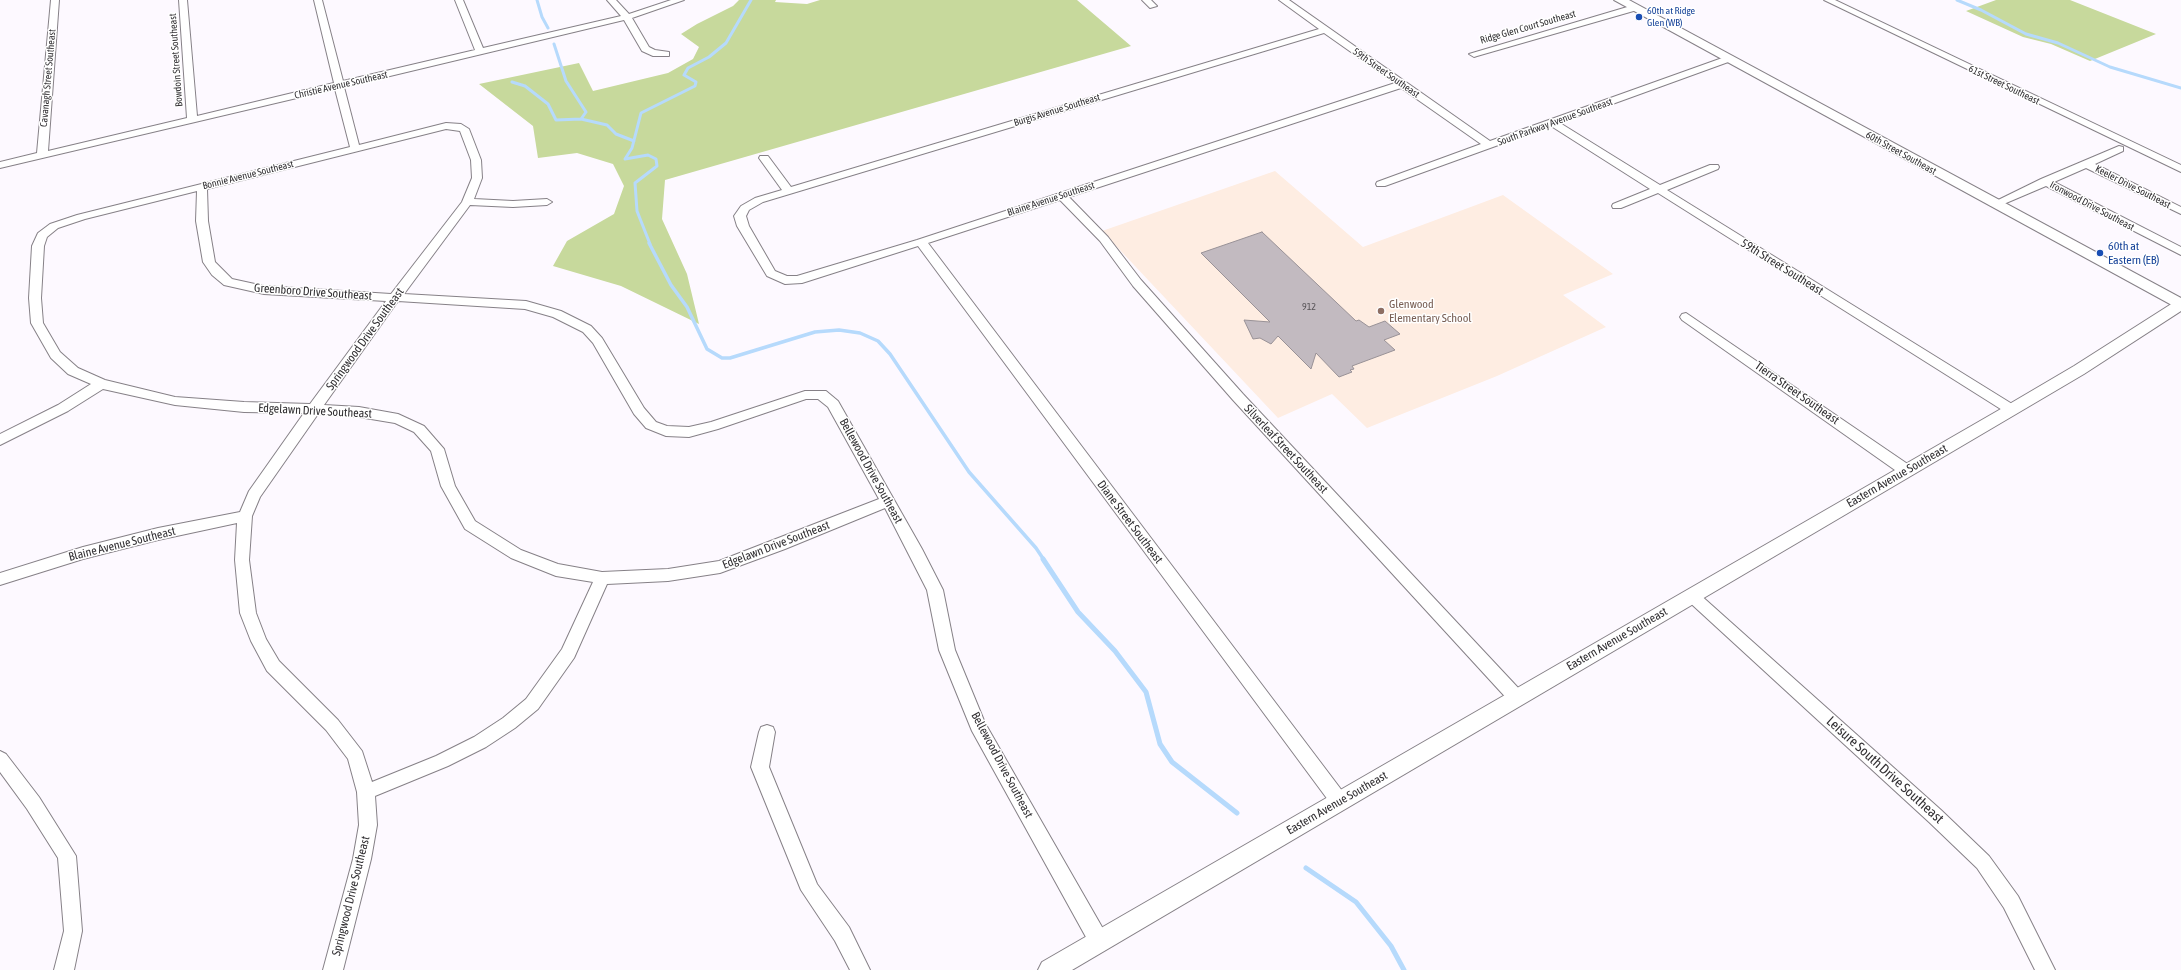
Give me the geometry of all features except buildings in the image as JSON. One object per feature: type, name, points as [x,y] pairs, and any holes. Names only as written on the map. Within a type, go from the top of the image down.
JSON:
[{"type":"main road","name":"60th Street Southeast","points":[[1620,0],[2181,305]]},
{"type":"street","name":"Cavanagh Street Southeast","points":[[42,155],[55,0]]},
{"type":"street","name":"Bowdoin Street Southeast","points":[[183,0],[192,119]]},
{"type":"street","points":[[318,0],[338,86],[355,148]]},
{"type":"street","points":[[459,0],[480,52]]},
{"type":"street","points":[[611,0],[627,17],[645,49],[653,53],[666,54]]},
{"type":"street","name":"Christie Avenue Southeast","points":[[0,165],[627,17],[680,0]]},
{"type":"street","name":"59th Street Southeast","points":[[1283,0],[1490,146]]},
{"type":"street","name":"61st Street Southeast","points":[[1828,0],[2181,170]]},
{"type":"street","name":"Ridge Glen Court Southeast","points":[[1474,54],[1634,8]]},
{"type":"street","name":"Burgis Avenue Southeast","points":[[745,208],[759,200],[1326,30]]},
{"type":"street","name":"South Parkway Avenue Southeast","points":[[1381,184],[1728,59]]},
{"type":"street","name":"Blaine Avenue Southeast","points":[[745,208],[740,216],[746,232],[771,273],[785,280],[798,280],[921,242],[1402,84]]},
{"type":"street","name":"59th Street Southeast","points":[[1553,123],[2012,410]]},
{"type":"street","name":"Bonnie Avenue Southeast","points":[[42,235],[54,226],[81,218],[355,148],[446,126],[457,126]]},
{"type":"street","name":"Springwood Drive Southeast","points":[[333,970],[363,852],[368,825],[366,792],[356,756],[332,725],[273,666],[259,642],[248,613],[242,560],[246,516],[254,495],[314,409],[395,297],[428,256],[466,202],[477,178],[476,160],[464,129],[457,126]]},
{"type":"street","points":[[1995,204],[2119,149]]},
{"type":"street","points":[[764,158],[789,191]]},
{"type":"street","name":"Keeler Drive Southeast","points":[[2085,163],[2181,211]]},
{"type":"street","points":[[1617,206],[1714,167]]},
{"type":"street","name":"Ironwood Drive Southeast","points":[[2045,181],[2181,252]]},
{"type":"street","name":"Greenboro Drive Southeast","points":[[202,187],[202,221],[210,262],[216,272],[228,282],[264,290],[327,295],[395,297],[526,305],[557,314],[587,329],[598,341],[640,411],[651,425],[666,431],[689,432],[713,426],[805,394],[821,394]]},
{"type":"street","name":"Silverleaf Street Southeast","points":[[1061,195],[1104,239],[1137,283],[1238,397],[1516,697]]},
{"type":"street","points":[[466,202],[513,204],[547,202]]},
{"type":"street","name":"Edgelawn Drive Southeast","points":[[42,235],[38,246],[35,298],[37,323],[55,355],[73,371],[101,384],[175,401],[244,407],[314,409],[380,414],[419,428],[437,449],[448,486],[470,525],[516,554],[556,570],[602,578],[668,576],[720,567],[780,545],[888,501]]},
{"type":"street","name":"Diane Street Southeast","points":[[921,242],[1340,802]]},
{"type":"street","name":"Eastern Avenue Southeast","points":[[1050,970],[1340,802],[1516,697],[2012,410],[2181,305]]},
{"type":"street","name":"Tierra Street Southeast","points":[[1686,316],[1907,471]]},
{"type":"street","points":[[0,440],[63,408],[101,384]]},
{"type":"street","name":"Bellewood Drive Southeast","points":[[821,394],[833,404],[888,501],[935,590],[947,650],[978,726],[1099,941]]},
{"type":"street","name":"Blaine Avenue Southeast","points":[[0,580],[83,553],[158,534],[246,516]]},
{"type":"street","points":[[366,792],[442,761],[480,742],[509,723],[532,704],[568,653],[602,578]]},
{"type":"street","name":"Leisure South Drive Southeast","points":[[1692,596],[1935,816],[1983,862],[2011,902],[2045,970]]},
{"type":"street","points":[[767,732],[760,767],[810,890],[842,934],[860,970]]},
{"type":"street","points":[[0,759],[33,803],[67,856],[73,931],[64,970]]},
{"type":"shaded area","name":"Glenwood Elementary School","points":[[1275,171],[1363,247],[1503,195],[1613,274],[1563,295],[1606,327],[1497,376],[1367,428],[1332,394],[1278,418],[1102,231]]},
{"type":"green space","points":[[739,0],[776,0],[775,2],[807,4],[820,0],[1077,0],[1131,46],[665,180],[662,219],[687,274],[699,324],[621,286],[553,266],[567,241],[614,214],[624,186],[613,164],[577,153],[538,158],[533,126],[479,84],[579,63],[593,91],[668,73],[693,59],[699,47],[681,34],[697,24],[733,6]]},
{"type":"green space","points":[[1996,0],[2070,0],[2156,34],[2090,61],[2051,44],[2023,37],[1966,11]]},
{"type":"waterway","points":[[537,0],[542,17],[548,28]]},
{"type":"waterway","points":[[634,141],[641,113],[695,86],[696,82],[684,75],[688,68],[709,57],[726,43],[751,0]]},
{"type":"waterway","points":[[1957,0],[1981,10],[2026,34],[2058,43],[2110,67],[2181,88]]},
{"type":"waterway","points":[[554,44],[566,81],[586,112],[581,119]]},
{"type":"waterway","points":[[512,82],[525,86],[548,104],[556,120],[581,119]]},
{"type":"waterway","points":[[581,119],[607,125],[616,134],[634,141]]},
{"type":"waterway","points":[[634,141],[632,148],[625,159],[648,155],[656,159],[657,166],[635,183],[637,211],[650,244]]},
{"type":"waterway","points":[[649,243],[671,285],[687,307],[707,349],[722,358],[730,358],[815,332],[839,330],[860,333],[878,341],[890,354],[969,472],[1036,548],[1044,560]]},
{"type":"waterway","points":[[1043,559],[1078,612],[1115,651],[1146,692],[1160,744],[1172,762],[1237,813]]},
{"type":"waterway","points":[[1306,868],[1356,902],[1391,946],[1404,970]]},
{"type":"place","name":"60th at Ridge Glen (WB)","points":[[1639,17]]},
{"type":"place","name":"60th at Eastern (EB)","points":[[2100,253]]},
{"type":"place","name":"Glenwood Elementary School","points":[[1381,311]]}]
